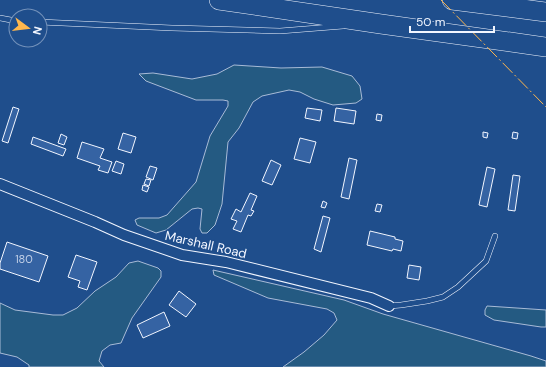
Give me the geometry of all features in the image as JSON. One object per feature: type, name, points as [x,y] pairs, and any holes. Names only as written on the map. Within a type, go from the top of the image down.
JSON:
[{"type":"highway","points":[[219,0],[546,47]]},
{"type":"highway","points":[[452,0],[539,8]]},
{"type":"street","name":"Marshall Road","points":[[0,184],[96,222],[124,235],[182,255],[226,262],[371,298],[389,306]]},
{"type":"lane","points":[[539,8],[546,8]]},
{"type":"lane","points":[[48,22],[280,31],[350,26]]},
{"type":"lane","points":[[358,26],[381,24]]},
{"type":"lane","points":[[389,306],[427,301],[443,297],[458,287],[486,261],[495,236]]},
{"type":"shaded area","points":[[234,65],[281,68],[322,67],[352,76],[360,86],[362,99],[356,103],[333,105],[314,99],[300,92],[289,90],[262,96],[253,102],[239,128],[228,142],[222,204],[215,225],[207,233],[202,233],[200,229],[202,209],[198,208],[192,209],[166,230],[156,233],[137,225],[135,220],[139,218],[159,218],[167,215],[196,182],[210,136],[228,106],[228,101],[223,100],[196,100],[146,81],[139,74],[153,73],[192,79],[217,74]]},
{"type":"shaded area","points":[[138,261],[158,268],[161,271],[161,277],[132,318],[121,343],[110,345],[102,351],[99,361],[104,367],[29,367],[29,365],[17,357],[0,353],[0,303],[15,310],[63,315],[77,308],[95,291],[116,277],[129,263]]},
{"type":"shaded area","points":[[213,270],[344,300],[383,314],[531,356],[546,361],[546,367],[283,367],[324,335],[337,320],[334,313],[327,309],[268,298],[214,275]]},
{"type":"shaded area","points":[[487,306],[546,310],[546,327],[494,320],[485,315]]},
{"type":"building","points":[[13,107],[19,109],[8,143],[2,141]]},
{"type":"building","points":[[307,108],[322,110],[320,121],[305,118]]},
{"type":"building","points":[[336,108],[356,111],[354,124],[334,121]]},
{"type":"building","points":[[377,114],[382,115],[381,121],[376,120]]},
{"type":"building","points":[[483,132],[488,133],[487,138],[483,137]]},
{"type":"building","points":[[513,132],[518,133],[517,139],[512,138]]},
{"type":"building","points":[[123,133],[136,137],[131,153],[118,149]]},
{"type":"building","points":[[61,134],[67,137],[64,145],[58,143]]},
{"type":"building","points":[[33,137],[66,149],[63,156],[31,144]]},
{"type":"building","points":[[300,138],[316,142],[310,163],[294,159]]},
{"type":"building","points":[[82,142],[104,149],[100,158],[112,162],[108,173],[98,170],[100,166],[77,158]]},
{"type":"building","points":[[349,158],[357,160],[349,199],[341,197]]},
{"type":"building","points":[[271,160],[281,165],[272,185],[262,181]]},
{"type":"building","points":[[116,161],[124,164],[121,174],[112,171]]},
{"type":"building","points":[[150,166],[157,168],[153,180],[146,177]]},
{"type":"building","points":[[487,167],[495,169],[487,207],[479,205]]},
{"type":"building","points":[[513,175],[520,176],[515,211],[508,210]]},
{"type":"building","points":[[146,179],[151,180],[149,186],[144,184]]},
{"type":"building","points":[[143,185],[149,187],[147,192],[142,190]]},
{"type":"building","points":[[250,193],[257,196],[251,210],[254,211],[251,216],[248,215],[241,232],[233,229],[237,221],[231,219],[236,209],[241,212]]},
{"type":"building","points":[[323,201],[327,203],[325,208],[321,207]]},
{"type":"building","points":[[377,204],[382,205],[380,212],[375,211]]},
{"type":"building","points":[[323,216],[330,218],[321,252],[314,249]]},
{"type":"building","points":[[370,231],[395,237],[395,239],[403,241],[401,251],[393,249],[392,251],[367,245]]},
{"type":"building","points":[[7,242],[48,256],[39,282],[0,269],[0,263]]},
{"type":"building","points":[[76,255],[97,262],[87,290],[78,287],[80,281],[68,277]]},
{"type":"building","points":[[409,265],[421,267],[419,280],[407,278]]},
{"type":"building","points":[[179,291],[196,304],[186,317],[169,305]]},
{"type":"building","points":[[164,312],[170,326],[143,338],[137,325]]},
{"type":"power","points":[[441,0],[546,107]]}]
